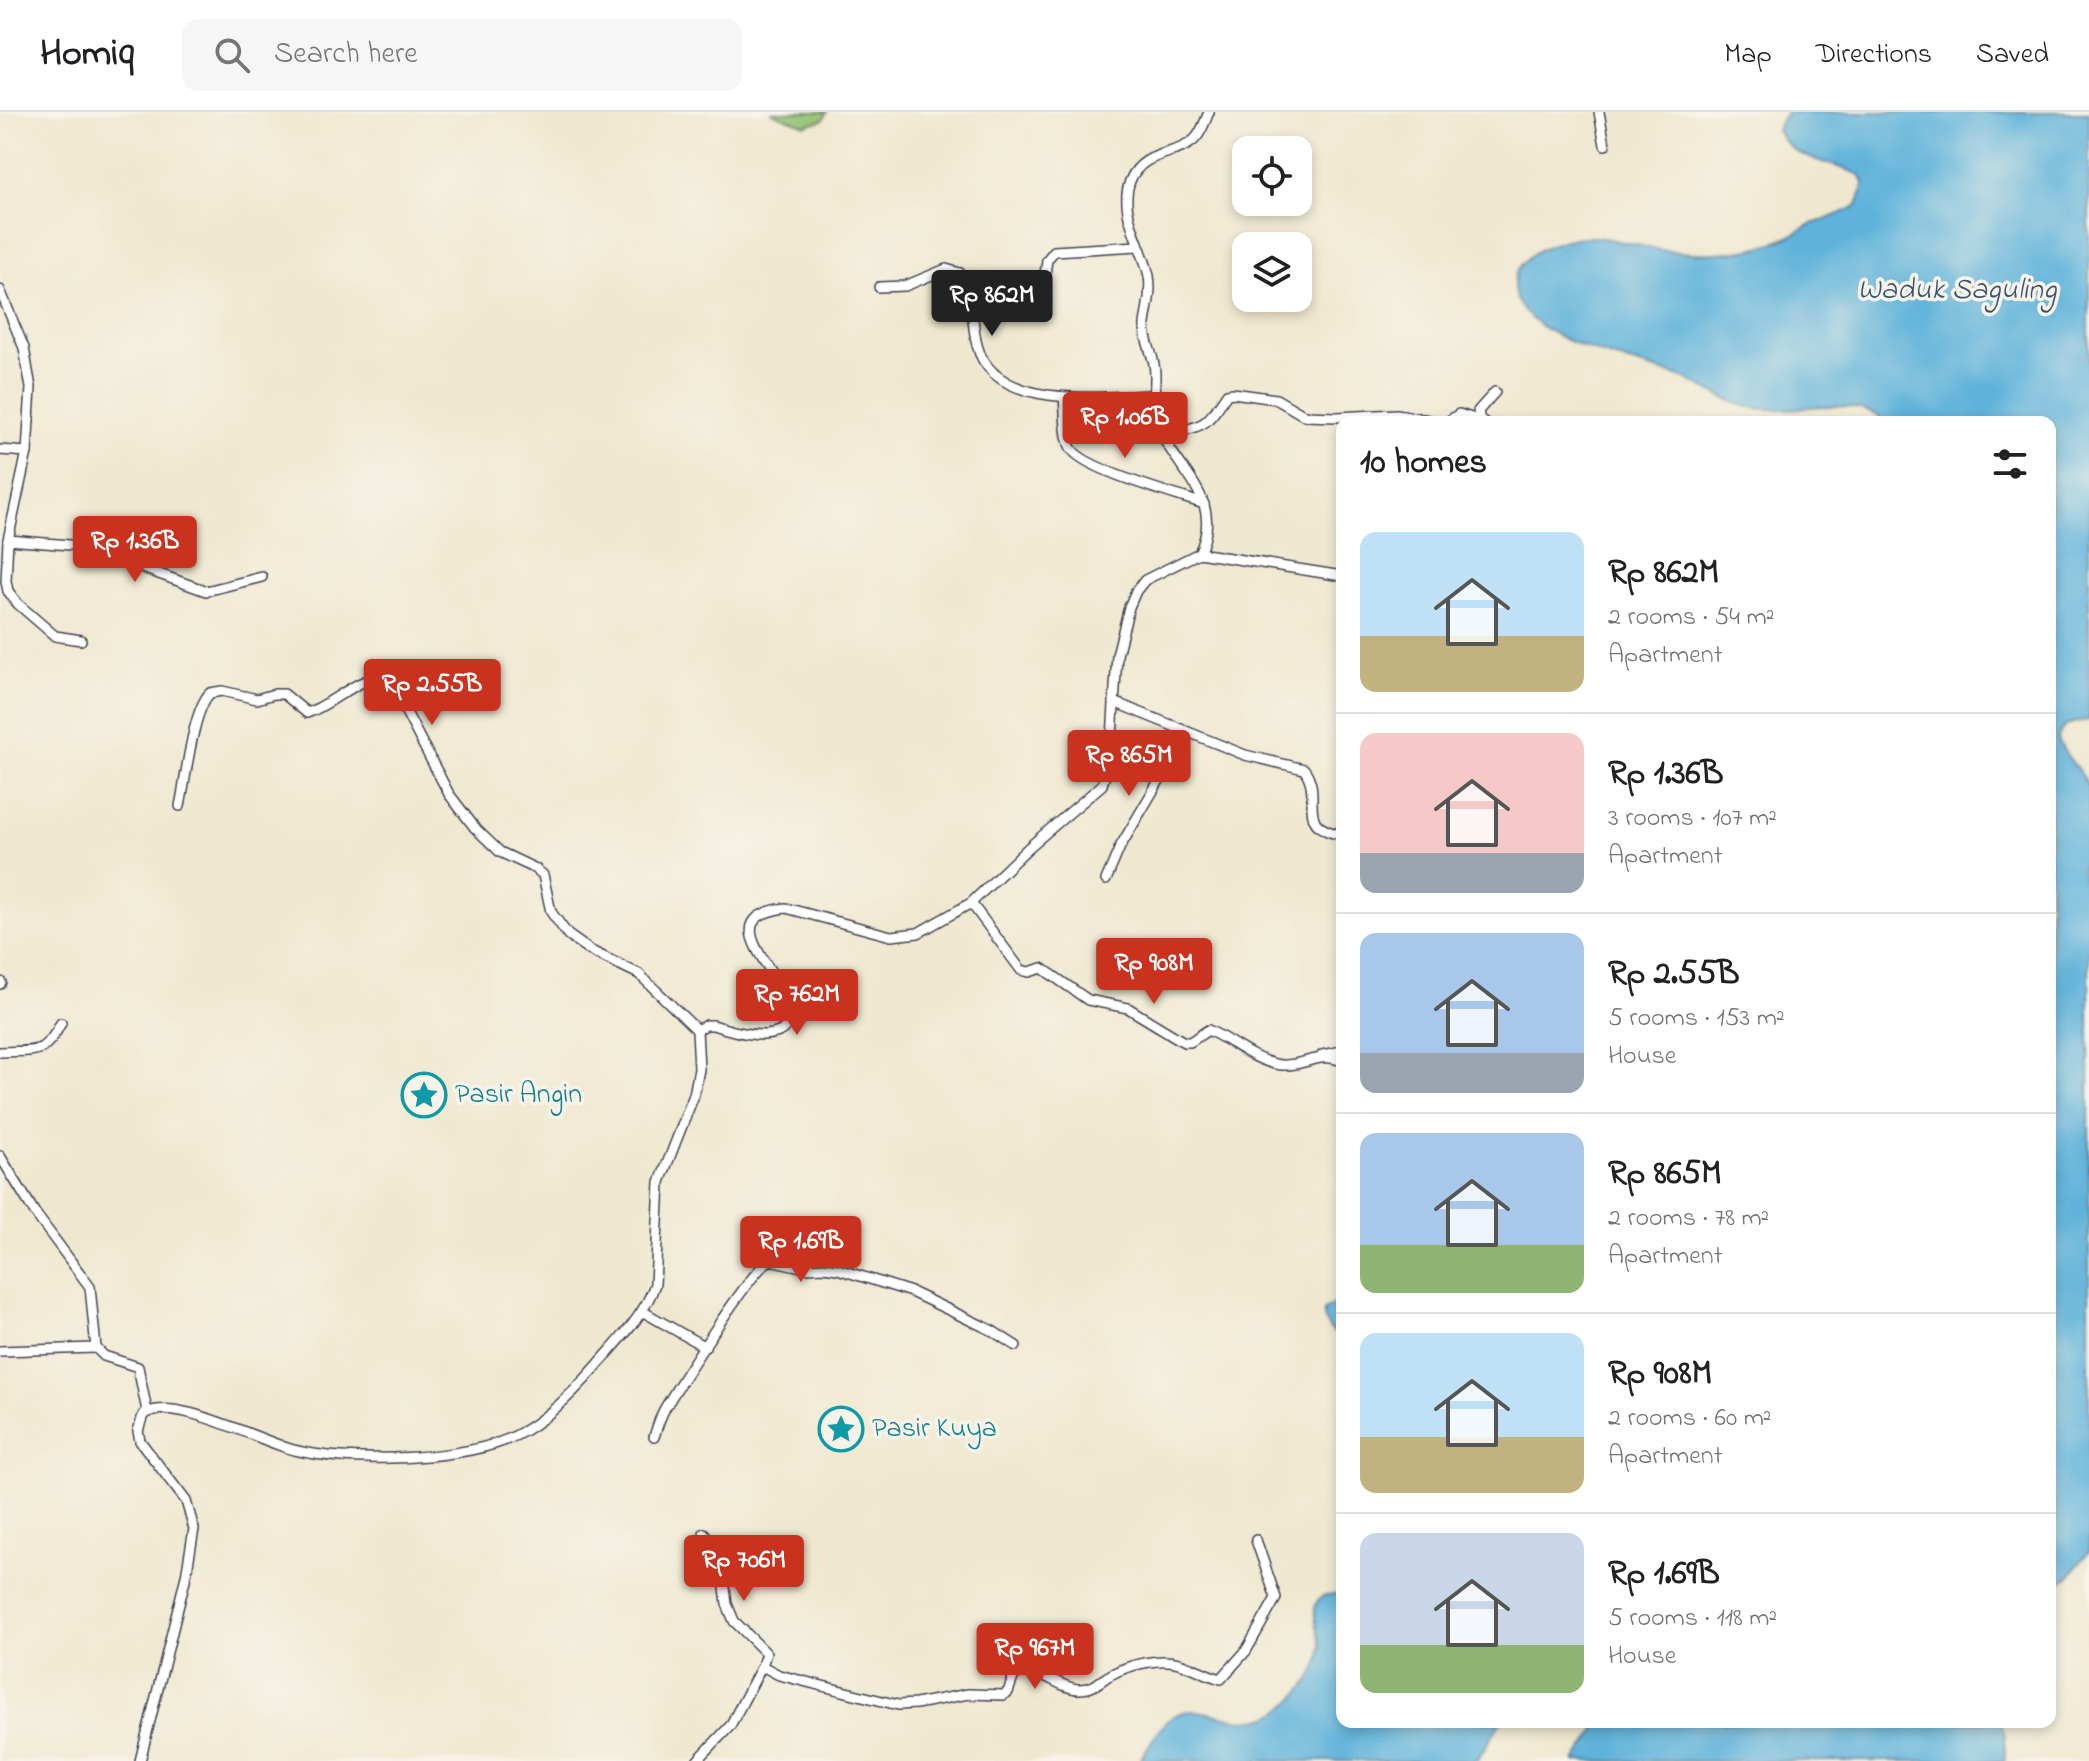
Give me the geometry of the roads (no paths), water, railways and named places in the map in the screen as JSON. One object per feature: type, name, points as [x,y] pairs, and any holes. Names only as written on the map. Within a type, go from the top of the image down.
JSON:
[{"type":"street","points":[[697,1030],[713,1025],[759,1037],[780,1031],[786,1025],[786,997],[752,939],[753,924],[763,913],[786,908],[804,911],[891,936],[905,935],[935,925],[971,903],[1028,848],[1102,785],[1111,755],[1117,655],[1129,607],[1136,591],[1154,573],[1190,560],[1199,553],[1207,530],[1204,504],[1157,421],[1154,365],[1145,326],[1150,285],[1128,208],[1130,181],[1150,159],[1196,138],[1209,112]]},
{"type":"street","points":[[1599,112],[1605,145]]},
{"type":"street","points":[[1043,289],[1047,260],[1054,251],[1138,246]]},
{"type":"street","points":[[879,287],[905,286],[946,269],[960,273],[966,286],[979,352],[992,370],[1019,387],[1064,398],[1154,395]]},
{"type":"street","points":[[0,290],[24,348],[31,388],[27,452],[8,540],[6,581],[12,598],[55,636],[81,640]]},
{"type":"street","points":[[1480,416],[1478,411],[1495,392]]},
{"type":"street","points":[[1163,434],[1205,423],[1212,418],[1227,394],[1233,393],[1276,399],[1299,414],[1312,417],[1336,416]]},
{"type":"street","points":[[1064,398],[1068,437],[1077,455],[1095,467],[1204,504]]},
{"type":"street","points":[[1340,416],[1407,416]]},
{"type":"street","points":[[0,450],[27,452]]},
{"type":"street","points":[[8,540],[82,546],[206,591],[262,577]]},
{"type":"street","points":[[1199,553],[1336,575]]},
{"type":"street","points":[[140,1761],[186,1576],[194,1529],[191,1513],[181,1493],[140,1441],[140,1421],[147,1411],[159,1409],[197,1414],[273,1444],[312,1454],[367,1457],[461,1452],[517,1435],[586,1379],[642,1311],[655,1284],[660,1182],[694,1095],[699,1069],[697,1030],[639,974],[589,950],[568,935],[551,912],[543,875],[500,852],[475,828],[449,794],[398,697],[383,678],[367,680],[327,705],[307,713],[284,694],[257,699],[222,691],[210,693],[203,701],[199,716],[180,806]]},
{"type":"street","points":[[1114,702],[1245,755],[1304,769],[1310,784],[1316,824],[1324,832],[1336,834]]},
{"type":"street","points":[[1106,880],[1125,838],[1170,762],[1181,728]]},
{"type":"street","points":[[971,903],[1021,970],[1029,972],[1042,968],[1093,1003],[1128,1008],[1187,1042],[1208,1030],[1276,1064],[1295,1064],[1336,1051]]},
{"type":"street","points":[[0,1052],[42,1048],[51,1042],[61,1023]]},
{"type":"street","points":[[1320,1057],[1336,1058]]},
{"type":"street","points":[[0,1156],[35,1213],[90,1287],[96,1348],[104,1356],[138,1367],[147,1411]]},
{"type":"street","points":[[654,1437],[665,1408],[749,1282],[770,1260],[806,1268],[838,1269],[911,1292],[991,1330],[1016,1346]]},
{"type":"street","points":[[642,1311],[705,1347]]},
{"type":"street","points":[[0,1351],[96,1348]]},
{"type":"street","points":[[697,1761],[730,1726],[766,1653],[734,1621],[727,1604],[722,1563],[704,1533]]},
{"type":"street","points":[[762,1666],[789,1678],[904,1705],[968,1694],[1003,1695],[1008,1692],[1014,1675],[1021,1671],[1034,1672],[1077,1690],[1095,1688],[1108,1676],[1155,1662],[1176,1662],[1221,1679],[1246,1651],[1276,1598],[1256,1540]]},
{"type":"water","name":"Waduk Saguling","points":[[1788,112],[2089,112],[2089,720],[2065,726],[2058,739],[2085,780],[2089,796],[2089,836],[2082,870],[2089,889],[2089,1551],[2068,1578],[2056,1584],[2056,416],[1879,416],[1845,407],[1775,409],[1741,405],[1680,377],[1578,345],[1529,317],[1516,299],[1515,278],[1522,263],[1542,248],[1566,240],[1589,237],[1661,250],[1725,253],[1771,244],[1858,205],[1864,183],[1860,175],[1793,149],[1777,130]]},
{"type":"water","points":[[1335,1303],[1336,1334],[1324,1319],[1324,1310]]},
{"type":"water","points":[[1336,1594],[1336,1728],[1497,1728],[1477,1761],[1139,1761],[1162,1726],[1184,1712],[1197,1711],[1254,1720],[1269,1717],[1284,1708],[1304,1689],[1318,1664],[1321,1647],[1315,1610],[1323,1596]]},
{"type":"water","points":[[1597,1728],[2003,1728],[2005,1736],[2005,1761],[1575,1761]]},
{"type":"place","name":"Pasir Angin","points":[[424,1095]]},
{"type":"place","name":"Pasir Kuya","points":[[841,1429]]}]
